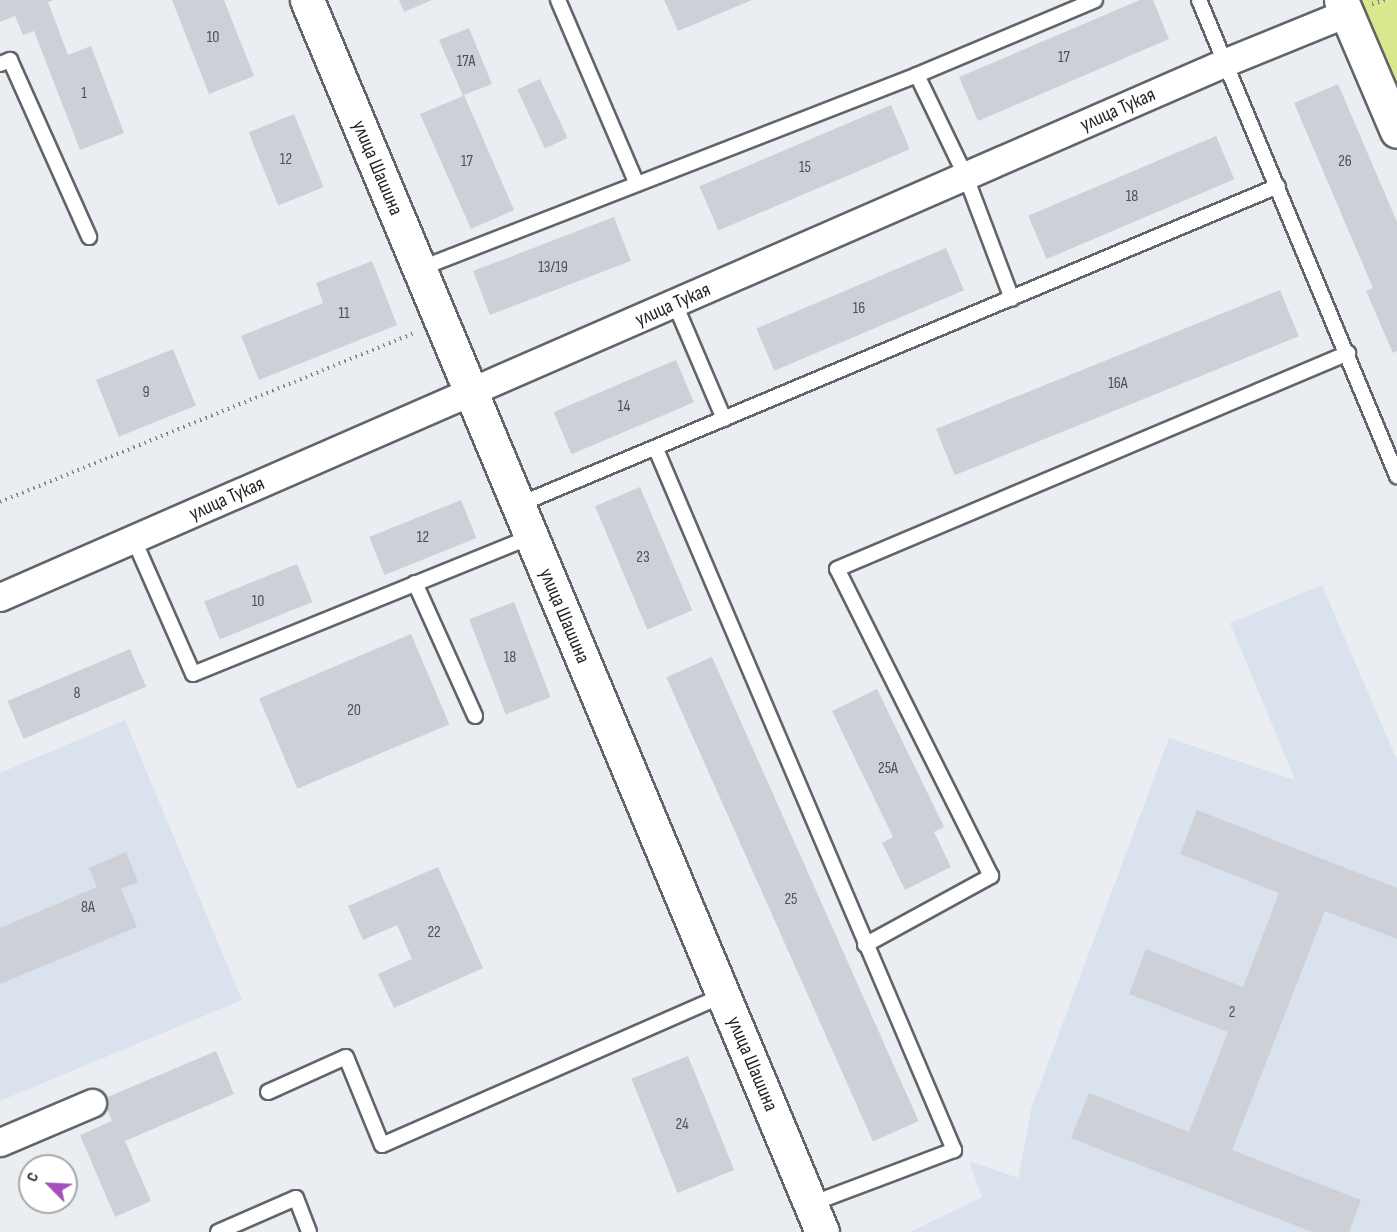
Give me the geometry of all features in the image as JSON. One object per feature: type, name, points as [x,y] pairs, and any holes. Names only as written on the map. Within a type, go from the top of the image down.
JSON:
[{"type":"main road","name":"улица Шашина","points":[[307,0],[816,1218]]},
{"type":"main road","points":[[1343,7],[1397,130]]},
{"type":"street","name":"улица Тукая","points":[[0,597],[966,177],[1226,62],[1343,7]]},
{"type":"street","points":[[0,1142],[92,1103]]},
{"type":"lane","points":[[558,0],[636,184]]},
{"type":"lane","points":[[419,269],[917,75],[1095,0]]},
{"type":"lane","points":[[1199,0],[1348,353],[1397,476]]},
{"type":"lane","points":[[0,64],[10,60],[89,237]]},
{"type":"lane","points":[[917,75],[966,177],[1012,299]]},
{"type":"lane","points":[[518,505],[1278,186]]},
{"type":"lane","points":[[675,304],[724,419]]},
{"type":"lane","points":[[865,945],[991,876],[837,569],[1348,353]]},
{"type":"lane","points":[[656,449],[954,1150],[816,1218]]},
{"type":"lane","points":[[134,540],[194,674],[530,537]]},
{"type":"lane","points":[[415,583],[474,717]]},
{"type":"lane","points":[[268,1092],[346,1057],[382,1145],[723,995]]},
{"type":"lane","points":[[218,1232],[296,1198],[309,1232]]},
{"type":"path","points":[[0,502],[441,321]]},
{"type":"shaded area","points":[[1322,585],[1397,760],[1397,1232],[910,1232],[982,1197],[969,1161],[1018,1178],[1032,1106],[1169,738],[1295,780],[1230,623]]},
{"type":"shaded area","points":[[125,720],[242,1000],[0,1101],[0,773]]},
{"type":"green space","points":[[1347,0],[1397,0],[1397,119]]},
{"type":"building","points":[[0,0],[54,0],[48,2],[68,55],[91,46],[124,133],[80,150],[34,31],[23,35],[15,16],[0,22]]},
{"type":"building","points":[[172,0],[224,0],[254,76],[209,94]]},
{"type":"building","points":[[399,0],[432,0],[404,12]]},
{"type":"building","points":[[664,0],[752,0],[678,31]]},
{"type":"building","points":[[1140,0],[1153,0],[1169,39],[978,121],[959,77]]},
{"type":"building","points":[[469,28],[492,84],[464,95],[514,210],[471,229],[420,114],[463,96],[439,40]]},
{"type":"building","points":[[540,79],[567,138],[545,148],[517,90]]},
{"type":"building","points":[[1338,84],[1397,222],[1397,351],[1393,353],[1366,291],[1373,288],[1294,103]]},
{"type":"building","points":[[891,105],[910,149],[718,230],[700,186]]},
{"type":"building","points":[[294,114],[324,187],[278,206],[249,132]]},
{"type":"building","points":[[1216,136],[1234,179],[1047,259],[1028,216]]},
{"type":"building","points":[[614,217],[631,261],[490,315],[473,271]]},
{"type":"building","points":[[946,248],[964,290],[774,371],[756,328]]},
{"type":"building","points":[[372,261],[397,325],[259,380],[241,336],[323,303],[316,283]]},
{"type":"building","points":[[1280,290],[1299,336],[955,475],[936,429]]},
{"type":"building","points":[[173,349],[196,406],[119,437],[96,380]]},
{"type":"building","points":[[676,360],[694,402],[572,454],[554,412]]},
{"type":"building","points":[[640,487],[692,610],[647,629],[595,506]]},
{"type":"building","points":[[461,500],[476,538],[385,575],[369,537]]},
{"type":"building","points":[[297,564],[312,602],[220,639],[204,601]]},
{"type":"building","points":[[514,602],[551,697],[506,714],[469,619]]},
{"type":"building","points":[[411,634],[449,724],[297,789],[259,698]]},
{"type":"building","points":[[130,649],[146,687],[24,739],[8,701]]},
{"type":"building","points":[[712,657],[919,1121],[873,1141],[666,677]]},
{"type":"building","points":[[877,689],[944,827],[934,832],[951,867],[905,890],[882,843],[893,837],[832,711]]},
{"type":"building","points":[[1197,810],[1397,888],[1397,939],[1325,911],[1232,1150],[1361,1200],[1349,1232],[1312,1232],[1071,1138],[1089,1093],[1189,1132],[1228,1032],[1129,994],[1146,949],[1243,987],[1279,893],[1180,854]]},
{"type":"building","points":[[126,852],[138,882],[121,889],[137,927],[0,984],[0,928],[97,887],[89,868]]},
{"type":"building","points":[[438,867],[483,968],[394,1008],[378,974],[412,959],[397,925],[363,940],[348,906]]},
{"type":"building","points":[[216,1051],[234,1094],[125,1141],[151,1201],[115,1217],[80,1135],[112,1121],[103,1099]]},
{"type":"building","points":[[688,1056],[734,1170],[678,1193],[631,1079]]}]
